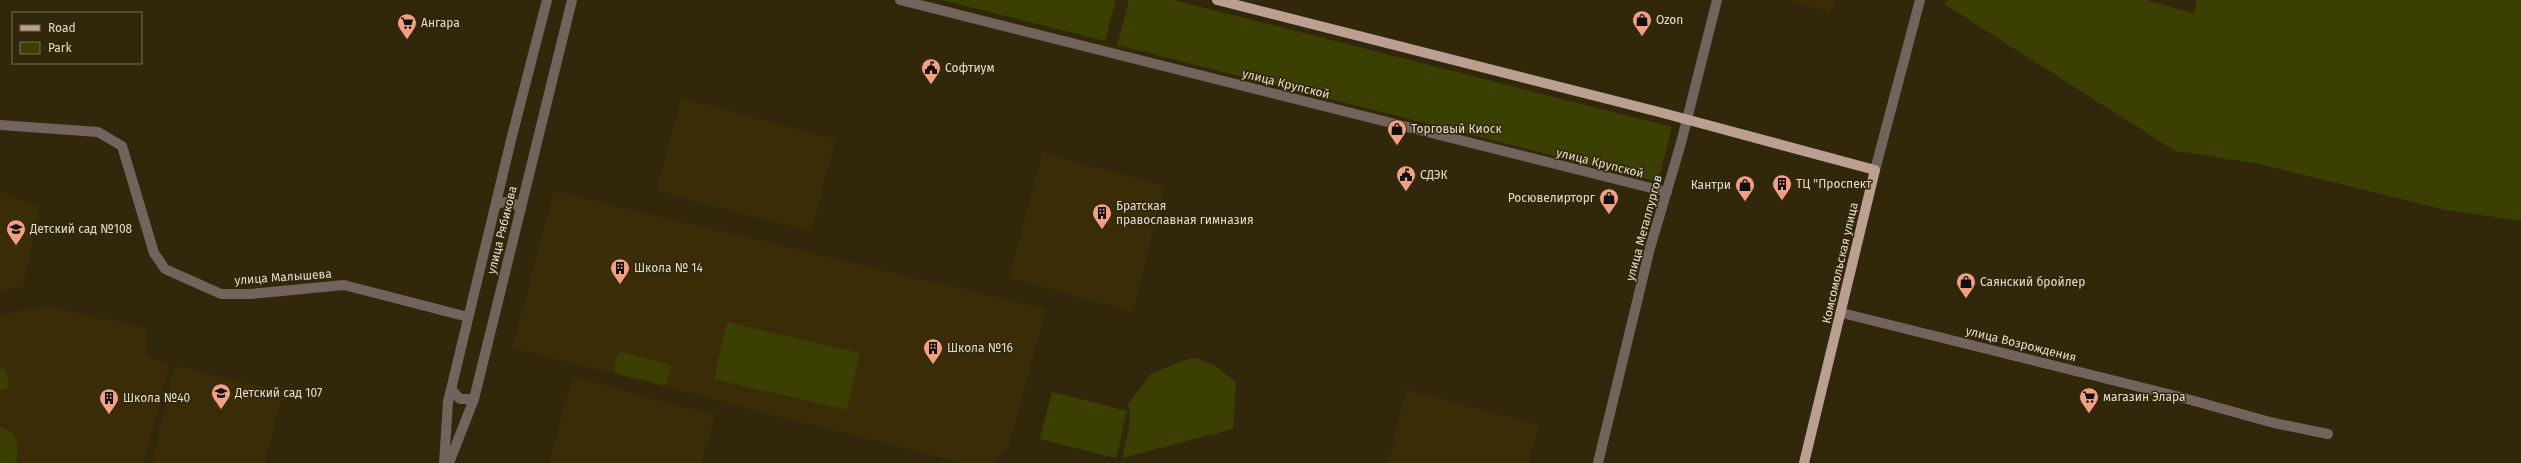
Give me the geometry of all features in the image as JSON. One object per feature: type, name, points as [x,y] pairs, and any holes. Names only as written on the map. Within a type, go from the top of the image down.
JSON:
[{"type":"main road","points":[[1217,0],[1687,120],[1875,170]]},
{"type":"main road","name":"Комсомольская улица","points":[[1804,463],[1842,313],[1875,170]]},
{"type":"street","name":"улица Рябикова","points":[[444,463],[452,390],[468,316],[547,0]]},
{"type":"street","name":"улица Рябикова","points":[[449,463],[474,399],[572,0]]},
{"type":"street","name":"улица Крупской","points":[[900,0],[1667,192]]},
{"type":"street","name":"улица Металлургов","points":[[1598,463],[1650,248],[1687,120],[1717,0]]},
{"type":"street","name":"Комсомольская улица","points":[[1875,170],[1920,0]]},
{"type":"street","name":"улица Малышева","points":[[0,125],[98,132],[122,146],[154,253],[165,269],[221,294],[250,294],[344,286],[468,316]]},
{"type":"street","points":[[497,204],[506,200],[515,203],[521,209]]},
{"type":"street","name":"улица Возрождения","points":[[1842,313],[2193,400],[2274,423],[2328,434]]},
{"type":"street","points":[[452,390],[460,399],[474,399]]},
{"type":"shaded area","points":[[1784,0],[1835,0],[1831,13]]},
{"type":"shaded area","points":[[681,98],[836,139],[811,232],[656,191]]},
{"type":"shaded area","points":[[1042,153],[1165,185],[1133,312],[1009,278]]},
{"type":"shaded area","points":[[554,191],[1046,309],[1009,446],[992,463],[961,463],[512,348]]},
{"type":"shaded area","name":"Детский сад №108","points":[[0,192],[40,207],[23,286],[0,292]]},
{"type":"shaded area","points":[[50,307],[147,328],[147,355],[169,366],[143,463],[0,463],[0,316],[21,310]]},
{"type":"shaded area","name":"Детский сад 107","points":[[175,365],[283,392],[265,463],[152,463]]},
{"type":"shaded area","points":[[572,377],[715,415],[702,463],[549,463]]},
{"type":"shaded area","points":[[1406,390],[1539,424],[1529,463],[1388,463]]},
{"type":"green space","points":[[942,0],[1116,0],[1105,41]]},
{"type":"green space","points":[[1129,0],[1174,0],[1672,127],[1658,182],[1117,45]]},
{"type":"green space","points":[[1948,0],[2146,0],[2194,13],[2197,0],[2521,0],[2521,221],[2447,210],[2260,164],[2175,151],[1944,4]]},
{"type":"green space","points":[[727,322],[860,353],[847,410],[714,379]]},
{"type":"green space","points":[[622,352],[668,364],[671,367],[667,382],[663,385],[616,373],[614,370],[617,355]]},
{"type":"green space","points":[[1196,358],[1217,367],[1236,383],[1233,429],[1122,458],[1130,418],[1128,404],[1151,374],[1184,360]]},
{"type":"green space","points":[[0,368],[6,370],[9,384],[8,388],[0,390]]},
{"type":"green space","points":[[1052,392],[1127,411],[1116,458],[1040,439]]},
{"type":"green space","points":[[0,427],[6,429],[14,436],[18,452],[15,463],[0,463]]},
{"type":"place","name":"Ozon","points":[[1642,37]]},
{"type":"place","name":"Ангара","points":[[407,40]]},
{"type":"place","name":"Софтиум","points":[[931,85]]},
{"type":"place","name":"Торговый Киоск","points":[[1397,146]]},
{"type":"place","name":"СДЭК","points":[[1406,192]]},
{"type":"place","name":"ТЦ \"Проспект","points":[[1782,201]]},
{"type":"place","name":"Кантри","points":[[1745,202]]},
{"type":"place","name":"Росювелирторг","points":[[1609,215]]},
{"type":"place","name":"Братская православная гимназия","points":[[1102,230]]},
{"type":"place","name":"Детский сад №108","points":[[16,246]]},
{"type":"place","name":"Школа № 14","points":[[620,285]]},
{"type":"place","name":"Саянский бройлер","points":[[1966,299]]},
{"type":"place","name":"Школа №16","points":[[933,365]]},
{"type":"place","name":"Детский сад 107","points":[[221,410]]},
{"type":"place","name":"магазин Элара","points":[[2089,414]]},
{"type":"place","name":"Школа №40","points":[[109,415]]}]
